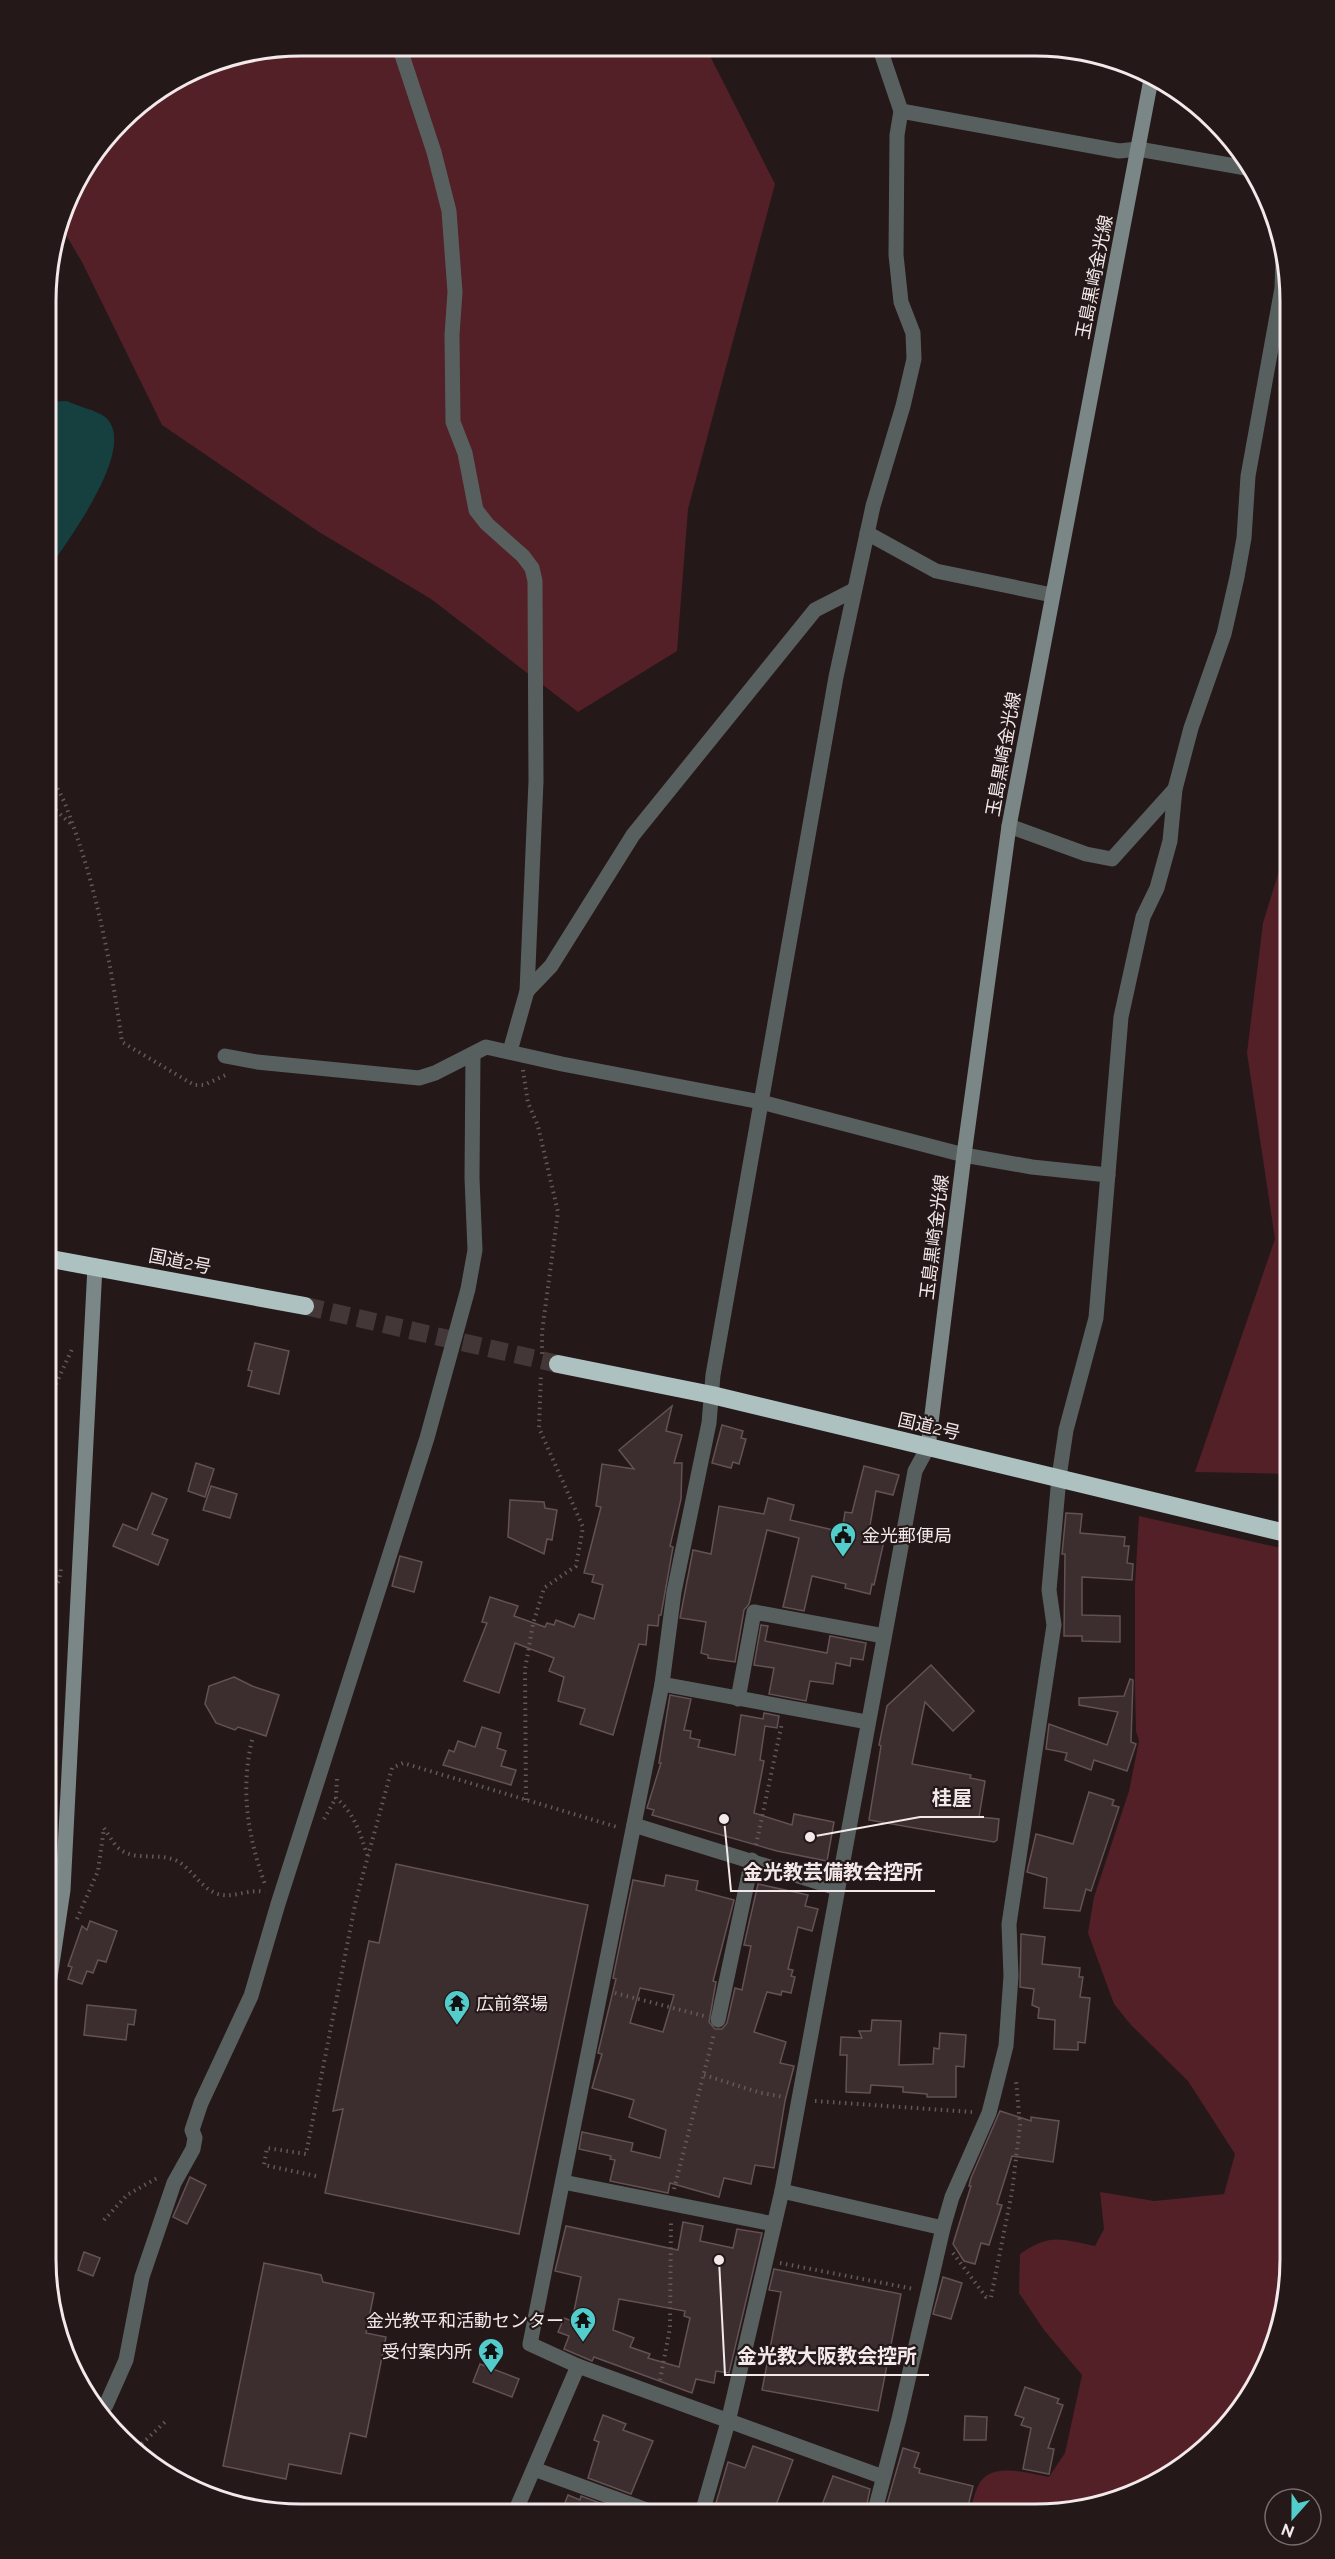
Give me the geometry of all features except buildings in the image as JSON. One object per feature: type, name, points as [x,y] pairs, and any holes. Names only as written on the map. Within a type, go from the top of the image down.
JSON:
[{"type":"highway","name":"国道2号","points":[[56,1260],[305,1306]]},
{"type":"highway","name":"国道2号","points":[[547,1365],[712,1395],[1280,1532]]},
{"type":"main road","name":"玉島黒崎金光線","points":[[928,1448],[964,1155],[1009,826],[1150,85]]},
{"type":"main road","points":[[56,1937],[63,1890],[95,1266]]},
{"type":"street","points":[[402,56],[434,153],[449,211],[455,292],[452,335],[453,422],[465,453],[476,510],[487,524],[523,556],[532,568],[535,581],[536,781],[527,991],[516,1052]]},
{"type":"street","points":[[882,56],[901,111],[897,135],[896,255],[901,302],[913,333],[914,359],[867,533],[834,688],[713,1375],[709,1423],[674,1593],[662,1684],[530,2343],[578,2366],[883,2477]]},
{"type":"street","points":[[901,111],[1119,151],[1138,149],[1240,167]]},
{"type":"street","points":[[876,2504],[930,2292],[942,2232],[952,2197],[989,2113],[1006,2046],[1011,1976],[1009,1924],[1054,1625],[1049,1590],[1059,1477],[1068,1419],[1096,1318],[1121,1017],[1143,918],[1157,888],[1170,841],[1175,789],[1191,728],[1224,634],[1237,577],[1244,538],[1248,476],[1280,299]]},
{"type":"street","points":[[867,533],[936,571],[1052,595]]},
{"type":"street","points":[[527,991],[551,966],[633,835],[815,610],[854,590]]},
{"type":"street","points":[[1009,826],[1086,854],[1112,859],[1175,789]]},
{"type":"street","points":[[225,1056],[257,1062],[419,1078],[435,1073],[486,1047],[761,1102],[964,1155],[1032,1167],[1108,1175]]},
{"type":"street","points":[[105,2406],[126,2360],[142,2277],[174,2183],[193,2149],[195,2138],[192,2130],[201,2103],[251,1996],[278,1904],[427,1438],[468,1289],[475,1250],[473,1054]]},
{"type":"street","points":[[705,2504],[729,2422],[782,2192],[915,1471],[928,1448]]},
{"type":"street","points":[[738,1699],[754,1612],[884,1636]]},
{"type":"street","points":[[662,1684],[867,1722]]},
{"type":"street","points":[[633,1828],[752,1860],[837,1888]]},
{"type":"street","points":[[718,2020],[752,1860]]},
{"type":"street","points":[[563,2182],[774,2224]]},
{"type":"street","points":[[782,2192],[942,2232]]},
{"type":"street","points":[[518,2504],[578,2366]]},
{"type":"street","points":[[534,2469],[630,2504]]},
{"type":"path","points":[[56,785],[73,827],[104,932],[117,998],[122,1042],[194,1085],[204,1084],[257,1062]]},
{"type":"path","points":[[56,811],[73,827]]},
{"type":"path","points":[[516,1052],[528,1103],[538,1126],[558,1212],[542,1332],[547,1365],[539,1428],[583,1527],[576,1566],[544,1588],[533,1624],[525,1669],[526,1800]]},
{"type":"path","points":[[752,1860],[785,1708]]},
{"type":"path","points":[[73,1929],[98,1871],[104,1828],[118,1848],[130,1854],[156,1855],[181,1863],[196,1879],[215,1893],[231,1896],[260,1891],[269,1893],[255,1854],[249,1821],[246,1767],[252,1740]]},
{"type":"path","points":[[316,2176],[264,2164],[267,2148],[306,2154],[353,1911],[392,1768],[403,1763],[526,1800],[633,1828]]},
{"type":"path","points":[[337,1770],[336,1798],[355,1820],[367,1855]]},
{"type":"path","points":[[601,1990],[718,2020],[674,2188],[670,2221],[670,2328],[657,2395]]},
{"type":"path","points":[[942,2232],[986,2297],[991,2297],[1012,2192],[1020,2125],[1014,2061],[1006,2046]]},
{"type":"path","points":[[704,2074],[761,2093],[798,2100],[989,2113]]},
{"type":"path","points":[[104,2220],[127,2195],[159,2177],[165,2169]]},
{"type":"path","points":[[766,2260],[930,2292]]},
{"type":"path","points":[[141,2445],[165,2422]]},
{"type":"shaded area","points":[[284,56],[710,56],[775,184],[688,509],[677,651],[578,712],[431,599],[319,532],[162,425],[82,262],[65,233],[81,192],[106,151],[127,127],[151,106],[178,88],[222,68],[253,60]]},
{"type":"shaded area","points":[[1280,868],[1280,1474],[1195,1472],[1275,1239],[1247,1053],[1263,923]]},
{"type":"shaded area","points":[[1139,1516],[1280,1548],[1280,2259],[1275,2306],[1261,2352],[1238,2395],[1208,2432],[1171,2462],[1128,2485],[1082,2499],[1035,2504],[972,2504],[978,2486],[991,2473],[1010,2471],[1049,2477],[1065,2453],[1082,2375],[1044,2330],[1019,2293],[1020,2254],[1048,2240],[1073,2241],[1095,2246],[1104,2229],[1100,2192],[1154,2201],[1224,2194],[1235,2154],[1188,2081],[1131,2025],[1114,2004],[1088,1933],[1094,1897],[1129,1791],[1139,1741],[1136,1731],[1135,1585]]},
{"type":"water","points":[[67,401],[105,417],[113,430],[114,447],[109,467],[88,509],[56,557],[56,402]]},
{"type":"tunnel","points":[[305,1306],[558,1364]]},
{"type":"place","name":"金光郵便局","points":[[843,1558]]},
{"type":"place","name":"金光教芸備教会控所","points":[[724,1819]]},
{"type":"place","name":"桂屋","points":[[810,1837]]},
{"type":"place","name":"広前祭場","points":[[457,2026]]},
{"type":"place","name":"金光教大阪教会控所","points":[[719,2260]]},
{"type":"place","name":"金光教平和活動センター","points":[[583,2343]]},
{"type":"place","name":"受付案内所","points":[[491,2374]]}]
